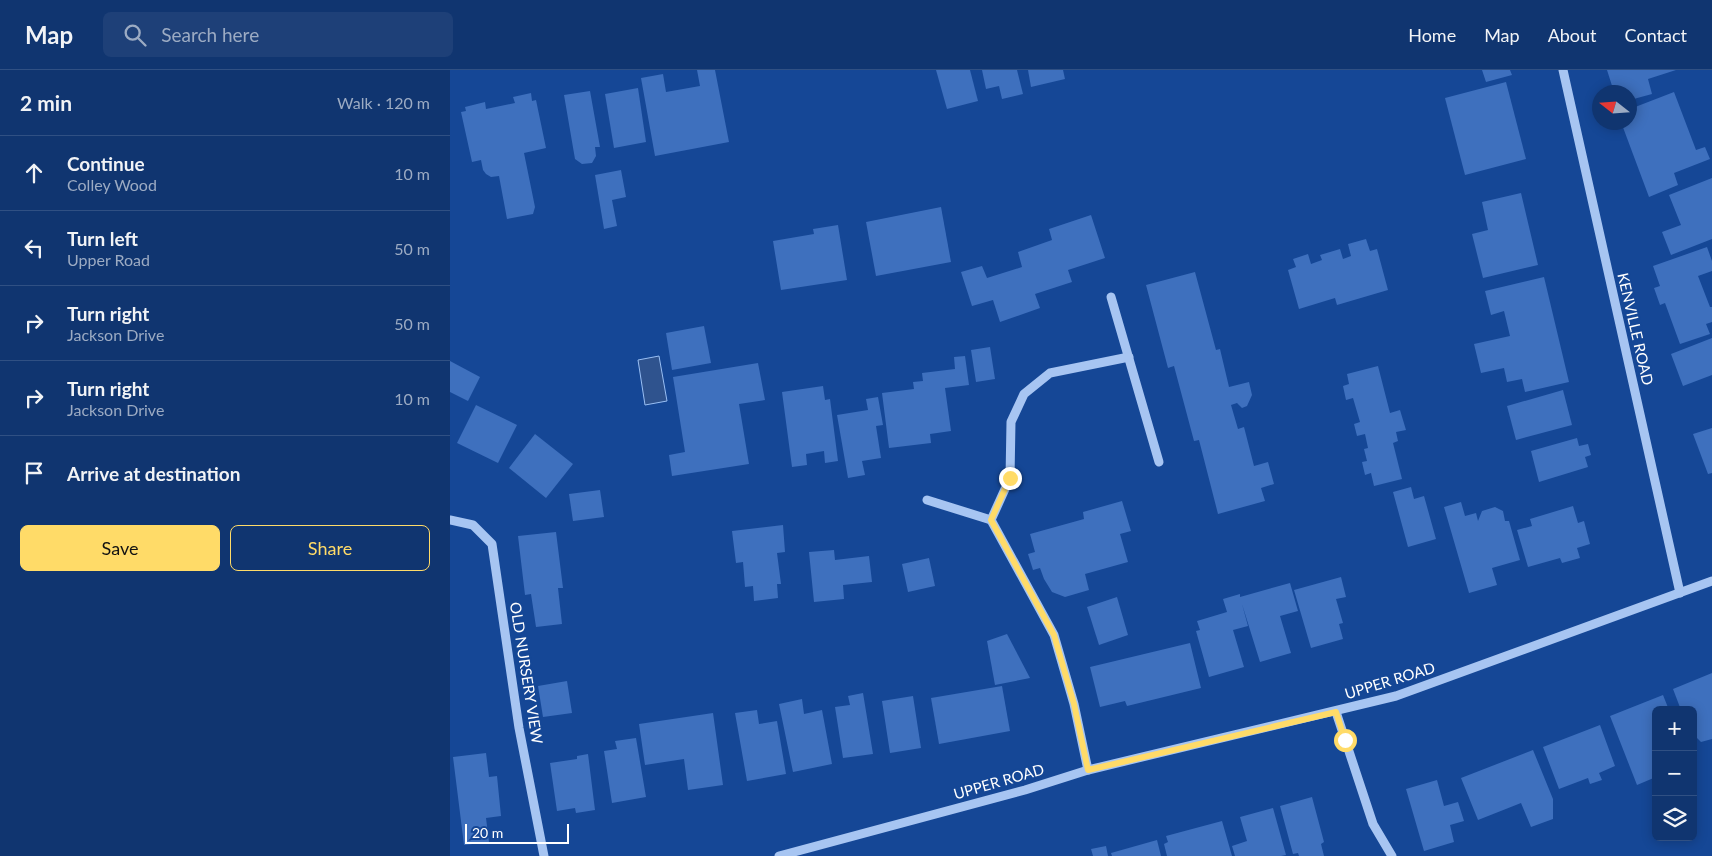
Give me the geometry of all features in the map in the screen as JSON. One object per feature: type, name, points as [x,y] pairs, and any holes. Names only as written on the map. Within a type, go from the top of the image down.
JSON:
[{"type":"street","name":"KENVILLE ROAD","points":[[1563,70],[1680,593]]},
{"type":"street","points":[[1111,297],[1159,462]]},
{"type":"street","points":[[991,520],[1010,478],[1011,422],[1024,394],[1050,373],[1129,357]]},
{"type":"street","points":[[927,500],[991,520],[1054,635],[1074,704],[1088,770]]},
{"type":"street","name":"OLD NURSERY VIEW","points":[[450,520],[473,526],[492,544],[519,728],[544,856]]},
{"type":"street","name":"UPPER ROAD","points":[[779,856],[1025,790],[1088,770],[1336,712],[1396,696],[1712,582]]},
{"type":"street","points":[[1336,712],[1373,824],[1392,856]]},
{"type":"water","points":[[659,356],[667,401],[645,405],[638,360]]},
{"type":"building","points":[[697,70],[715,70],[729,142],[655,156],[641,78],[663,74],[666,92],[700,86]]},
{"type":"building","points":[[936,70],[970,70],[978,101],[947,109]]},
{"type":"building","points":[[982,70],[1017,70],[1023,94],[1002,99],[999,86],[986,89]]},
{"type":"building","points":[[1028,70],[1063,70],[1065,79],[1031,87]]},
{"type":"building","points":[[1482,70],[1510,70],[1512,75],[1486,82]]},
{"type":"building","points":[[1607,70],[1676,70],[1648,79],[1652,94],[1637,98],[1637,85],[1612,85]]},
{"type":"building","points":[[1506,82],[1526,159],[1465,175],[1445,98]]},
{"type":"building","points":[[638,88],[646,142],[614,148],[605,94]]},
{"type":"building","points":[[590,91],[600,147],[595,147],[596,156],[592,163],[582,164],[575,159],[564,95]]},
{"type":"building","points":[[1674,92],[1696,150],[1705,147],[1710,159],[1674,173],[1678,185],[1649,197],[1624,130],[1637,130],[1637,106]]},
{"type":"building","points":[[531,93],[532,101],[536,100],[546,148],[524,153],[535,207],[533,214],[507,219],[499,176],[491,177],[486,174],[481,160],[472,162],[461,112],[466,111],[465,107],[485,102],[486,109],[515,103],[513,97]]},
{"type":"building","points":[[621,170],[626,197],[612,200],[617,226],[604,229],[595,175]]},
{"type":"building","points":[[1712,178],[1712,239],[1671,255],[1662,232],[1681,225],[1669,195]]},
{"type":"building","points":[[1521,193],[1538,265],[1483,278],[1472,234],[1488,230],[1482,202]]},
{"type":"building","points":[[941,207],[951,262],[876,276],[866,222]]},
{"type":"building","points":[[1091,215],[1105,258],[1068,270],[1072,282],[1035,294],[1040,308],[1000,322],[993,300],[972,306],[961,272],[982,266],[987,278],[1022,267],[1018,252],[1052,240],[1049,229]]},
{"type":"building","points":[[838,225],[847,280],[781,290],[773,241],[814,234],[813,229]]},
{"type":"building","points":[[1366,239],[1370,251],[1377,249],[1388,290],[1337,305],[1335,298],[1299,309],[1288,270],[1296,267],[1293,259],[1308,254],[1311,264],[1322,260],[1320,255],[1340,249],[1343,259],[1351,256],[1348,244]]},
{"type":"building","points":[[1707,247],[1712,261],[1712,271],[1698,276],[1710,307],[1712,307],[1712,322],[1706,324],[1710,334],[1680,344],[1665,303],[1660,305],[1654,288],[1660,286],[1653,266]]},
{"type":"building","points":[[1195,272],[1216,350],[1220,349],[1229,387],[1249,382],[1252,395],[1247,406],[1242,408],[1237,403],[1231,405],[1238,429],[1244,427],[1254,466],[1268,462],[1274,484],[1261,488],[1265,501],[1218,514],[1199,440],[1194,441],[1174,366],[1168,368],[1146,285]]},
{"type":"building","points":[[1544,277],[1569,382],[1525,392],[1522,379],[1507,382],[1504,368],[1481,373],[1474,344],[1510,336],[1504,311],[1491,315],[1485,291]]},
{"type":"building","points":[[704,326],[711,363],[672,370],[666,333]]},
{"type":"building","points":[[1712,338],[1712,375],[1683,386],[1671,354]]},
{"type":"building","points":[[990,347],[995,379],[976,382],[971,350]]},
{"type":"building","points":[[965,356],[969,385],[945,388],[951,431],[930,434],[931,443],[889,448],[882,393],[914,389],[913,382],[923,381],[922,373],[955,369],[954,357]]},
{"type":"building","points":[[450,361],[480,377],[468,401],[450,392]]},
{"type":"building","points":[[758,363],[765,400],[739,404],[749,464],[672,476],[669,455],[685,452],[673,377]]},
{"type":"building","points":[[1378,366],[1390,413],[1400,410],[1406,430],[1396,432],[1398,441],[1393,443],[1402,479],[1374,486],[1371,473],[1365,475],[1362,462],[1367,461],[1364,449],[1368,448],[1365,434],[1357,436],[1354,424],[1360,422],[1353,398],[1346,400],[1343,386],[1349,384],[1347,374]]},
{"type":"building","points":[[823,386],[825,400],[830,399],[838,461],[825,463],[824,451],[806,454],[807,465],[792,467],[782,392]]},
{"type":"building","points":[[1563,390],[1572,425],[1516,440],[1507,406]]},
{"type":"building","points":[[878,397],[883,425],[876,426],[881,458],[862,461],[865,475],[848,478],[837,415],[868,410],[866,399]]},
{"type":"building","points":[[476,405],[517,425],[498,463],[457,443]]},
{"type":"building","points":[[1712,428],[1712,473],[1708,474],[1693,434]]},
{"type":"building","points":[[535,434],[573,464],[546,498],[509,468]]},
{"type":"building","points":[[1577,438],[1579,446],[1588,444],[1591,455],[1585,457],[1588,467],[1539,482],[1531,451]]},
{"type":"building","points":[[1411,487],[1414,499],[1424,496],[1436,539],[1408,547],[1393,492]]},
{"type":"building","points":[[600,490],[604,517],[573,521],[569,494]]},
{"type":"building","points":[[1122,501],[1131,531],[1120,534],[1128,562],[1085,574],[1089,590],[1065,597],[1052,592],[1040,568],[1033,570],[1028,554],[1035,552],[1030,534],[1084,519],[1083,512]]},
{"type":"building","points":[[1461,502],[1465,516],[1476,513],[1478,521],[1482,511],[1495,507],[1503,511],[1505,521],[1509,521],[1520,560],[1492,568],[1497,585],[1469,593],[1444,507]]},
{"type":"building","points":[[1573,506],[1578,523],[1584,521],[1590,544],[1577,548],[1580,558],[1562,563],[1560,558],[1528,567],[1517,530],[1532,526],[1530,519]]},
{"type":"building","points":[[783,525],[785,552],[777,553],[781,584],[777,584],[778,598],[754,601],[753,586],[745,587],[743,562],[736,563],[732,531]]},
{"type":"building","points":[[556,532],[563,588],[558,588],[562,624],[536,627],[531,594],[525,595],[518,536]]},
{"type":"building","points":[[834,550],[835,560],[869,556],[872,582],[843,585],[844,599],[814,602],[809,552]]},
{"type":"building","points":[[929,558],[935,586],[908,592],[902,564]]},
{"type":"building","points":[[1341,577],[1346,597],[1336,599],[1343,623],[1339,624],[1343,639],[1311,648],[1294,590]]},
{"type":"building","points":[[1290,583],[1298,611],[1280,616],[1291,653],[1260,662],[1242,604],[1248,626],[1233,630],[1244,667],[1209,677],[1196,631],[1200,630],[1197,621],[1227,612],[1223,599],[1240,594],[1240,597]]},
{"type":"building","points":[[1117,597],[1128,635],[1099,645],[1087,607]]},
{"type":"building","points":[[1007,634],[1030,678],[995,685],[987,641]]},
{"type":"building","points":[[1190,643],[1201,688],[1127,706],[1125,701],[1100,707],[1090,667]]},
{"type":"building","points":[[1712,673],[1712,739],[1701,742],[1697,738],[1697,706],[1679,706],[1673,689]]},
{"type":"building","points":[[567,681],[572,713],[543,717],[538,686]]},
{"type":"building","points":[[1002,686],[1010,731],[939,744],[931,698]]},
{"type":"building","points":[[863,693],[873,754],[843,758],[835,707],[850,705],[848,696]]},
{"type":"building","points":[[1663,695],[1667,706],[1652,706],[1652,779],[1637,785],[1610,716]]},
{"type":"building","points":[[913,696],[921,748],[890,753],[882,701]]},
{"type":"building","points":[[802,699],[804,714],[822,710],[832,764],[793,772],[779,704]]},
{"type":"building","points":[[757,710],[759,724],[777,721],[786,774],[747,781],[735,713]]},
{"type":"building","points":[[713,713],[723,785],[688,790],[684,759],[645,765],[639,724]]},
{"type":"building","points":[[1600,725],[1615,766],[1599,773],[1602,780],[1590,784],[1588,778],[1559,789],[1543,747]]},
{"type":"building","points":[[636,738],[646,797],[612,803],[604,751],[617,749],[615,741]]},
{"type":"building","points":[[1533,750],[1553,799],[1553,819],[1531,827],[1521,803],[1478,820],[1461,778]]},
{"type":"building","points":[[486,753],[489,777],[497,776],[501,816],[486,818],[489,842],[464,845],[453,757]]},
{"type":"building","points":[[588,754],[595,810],[576,813],[575,808],[557,811],[550,763],[577,759],[577,756]]},
{"type":"building","points":[[1437,780],[1444,806],[1458,802],[1464,821],[1450,825],[1454,842],[1424,851],[1406,789]]},
{"type":"building","points":[[1312,797],[1324,842],[1321,844],[1324,856],[1299,856],[1298,853],[1293,854],[1280,806]]},
{"type":"building","points":[[1273,808],[1286,855],[1235,856],[1232,846],[1247,841],[1240,817]]},
{"type":"building","points":[[1222,821],[1232,856],[1167,856],[1164,844],[1168,842],[1166,836]]},
{"type":"building","points":[[1157,840],[1161,856],[1112,856],[1111,853]]},
{"type":"building","points":[[1106,846],[1108,856],[1093,856],[1091,849]]},
{"type":"route","points":[[1010,478],[991,520],[1054,635],[1074,704],[1088,770],[1336,712],[1345,740]]}]
